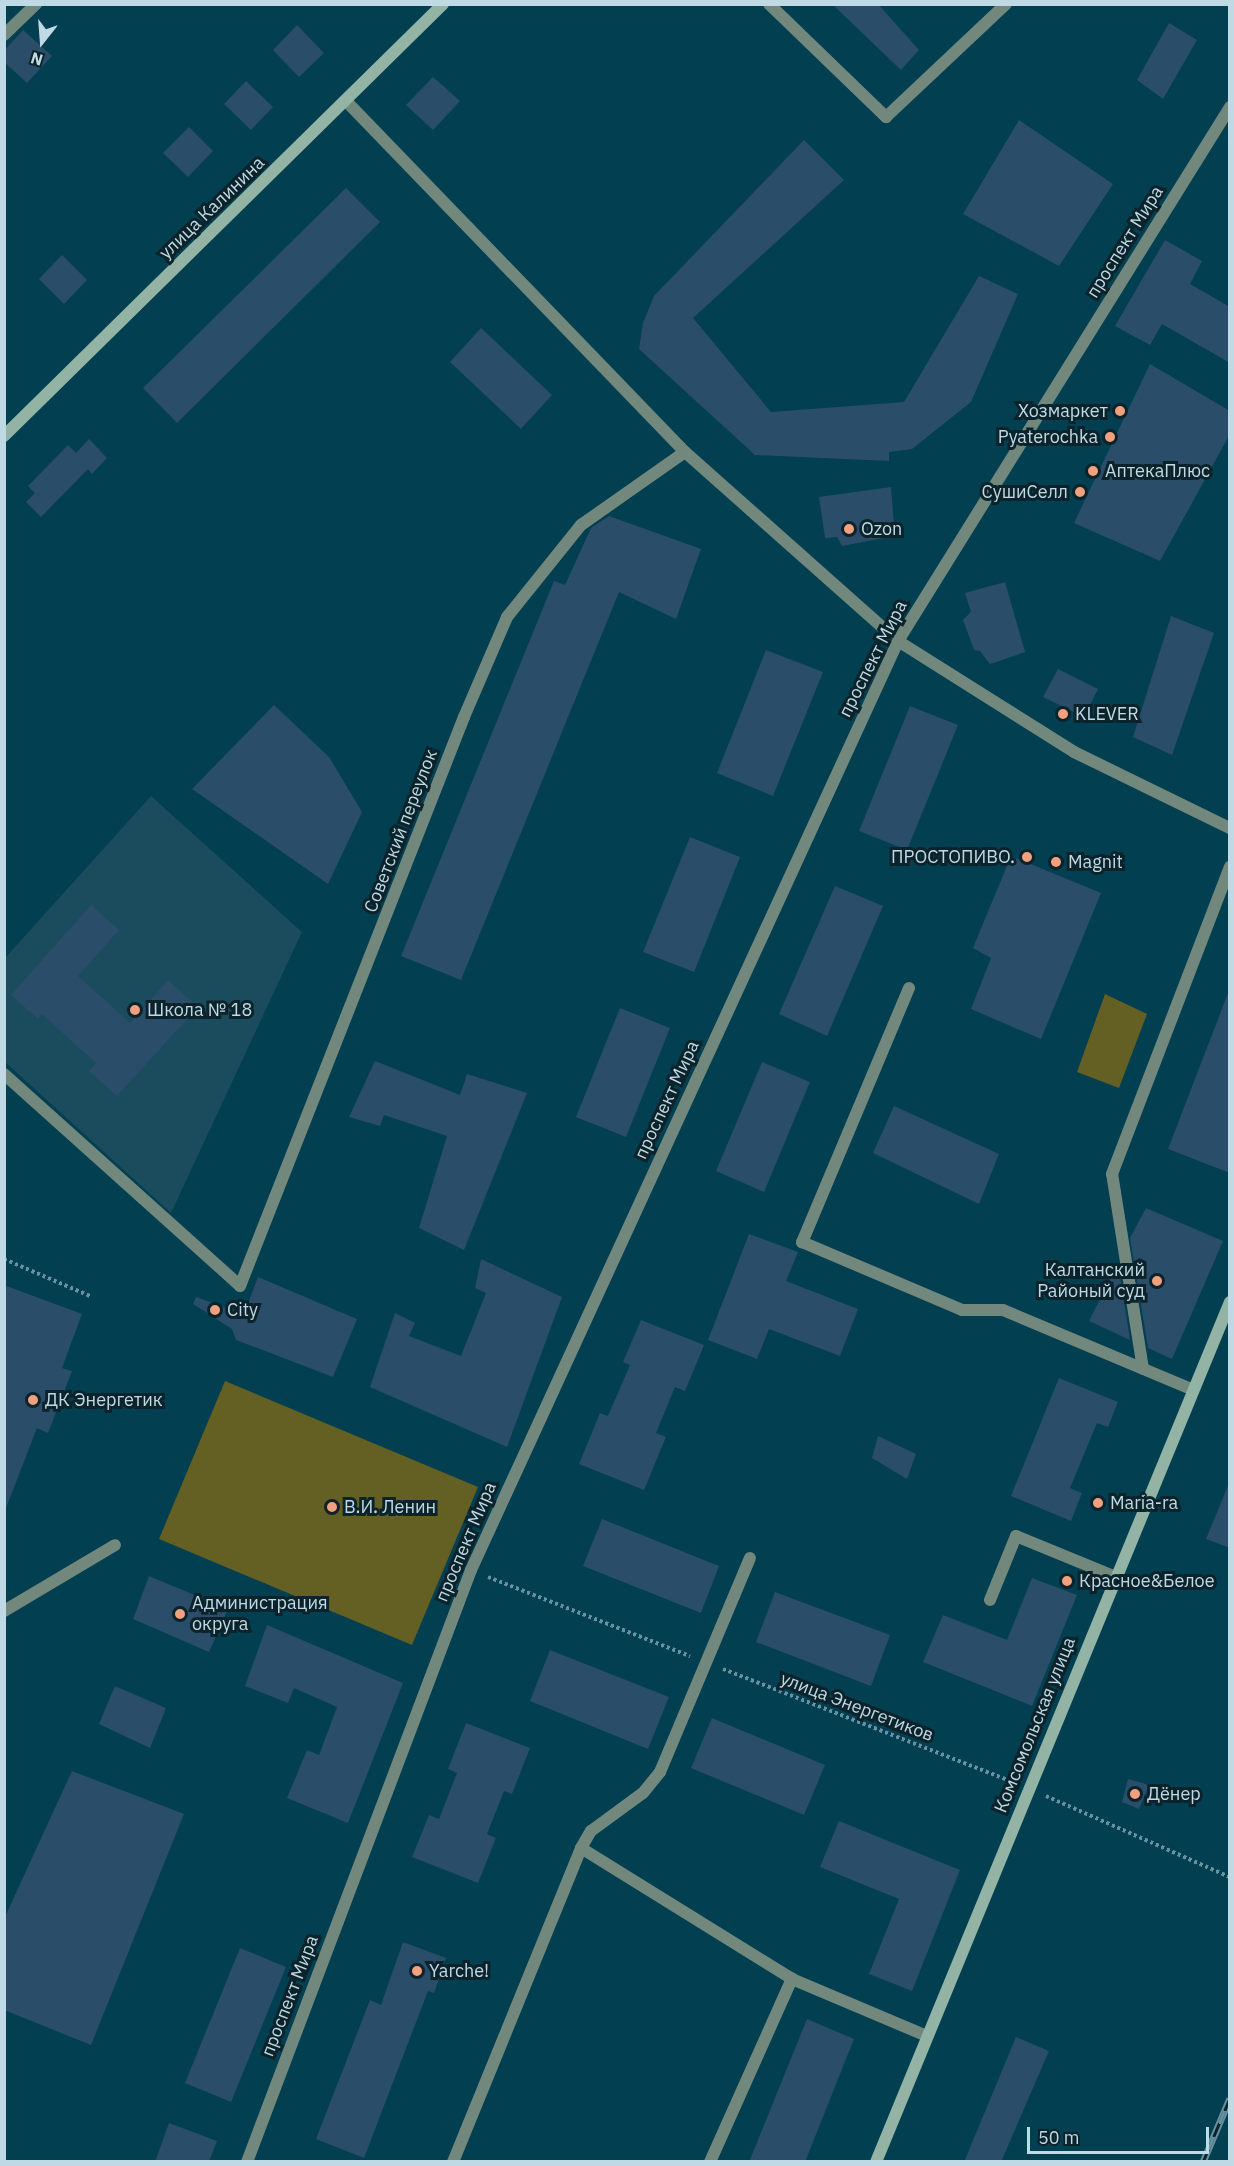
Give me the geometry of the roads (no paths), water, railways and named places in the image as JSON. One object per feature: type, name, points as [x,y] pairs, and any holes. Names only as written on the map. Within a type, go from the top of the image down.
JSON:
[{"type":"street","points":[[4,34],[36,4]]},
{"type":"street","name":"улица Калинина","points":[[4,436],[347,102],[443,4]]},
{"type":"street","points":[[769,4],[886,117],[1006,4]]},
{"type":"street","points":[[347,102],[685,452],[898,641],[1074,752],[1230,828]]},
{"type":"street","name":"проспект Мира","points":[[247,2162],[471,1570],[898,641],[1230,107]]},
{"type":"street","name":"Советский переулок","points":[[4,1074],[240,1286],[464,717],[507,617],[581,525],[685,452]]},
{"type":"street","points":[[1143,1369],[1112,1174],[1230,867]]},
{"type":"street","points":[[909,988],[802,1242],[962,1310],[1003,1310],[1193,1390]]},
{"type":"street","name":"Комсомольская улица","points":[[876,2162],[1028,1788],[1230,1302]]},
{"type":"street","points":[[990,1600],[1016,1536],[1116,1577]]},
{"type":"street","points":[[4,1611],[115,1545]]},
{"type":"street","points":[[453,2162],[581,1848],[591,1831],[643,1793],[660,1772],[708,1663],[750,1558]]},
{"type":"street","points":[[581,1848],[792,1979],[927,2036]]},
{"type":"street","points":[[710,2162],[792,1979]]},
{"type":"railway","points":[[1203,2162],[1230,2098]]},
{"type":"place","name":"Хозмаркет","points":[[1120,411]]},
{"type":"place","name":"Pyaterochka","points":[[1110,437]]},
{"type":"place","name":"АптекаПлюс","points":[[1093,471]]},
{"type":"place","name":"СушиСелл","points":[[1080,492]]},
{"type":"place","name":"Ozon","points":[[849,529]]},
{"type":"place","name":"KLEVER","points":[[1063,714]]},
{"type":"place","name":"ПРОСТОПИВО.","points":[[1027,857]]},
{"type":"place","name":"Magnit","points":[[1056,862]]},
{"type":"place","name":"Школа № 18","points":[[135,1010]]},
{"type":"place","name":"Калтанский Районый суд","points":[[1157,1281]]},
{"type":"place","name":"City","points":[[215,1310]]},
{"type":"place","name":"ДК Энергетик","points":[[33,1400]]},
{"type":"place","name":"Maria-ra","points":[[1098,1503]]},
{"type":"place","name":"В.И. Ленин","points":[[332,1507]]},
{"type":"place","name":"Красное&Белое","points":[[1067,1581]]},
{"type":"place","name":"Администрация округа","points":[[180,1614]]},
{"type":"place","name":"Дёнер","points":[[1135,1794]]},
{"type":"place","name":"Yarche!","points":[[417,1971]]}]
